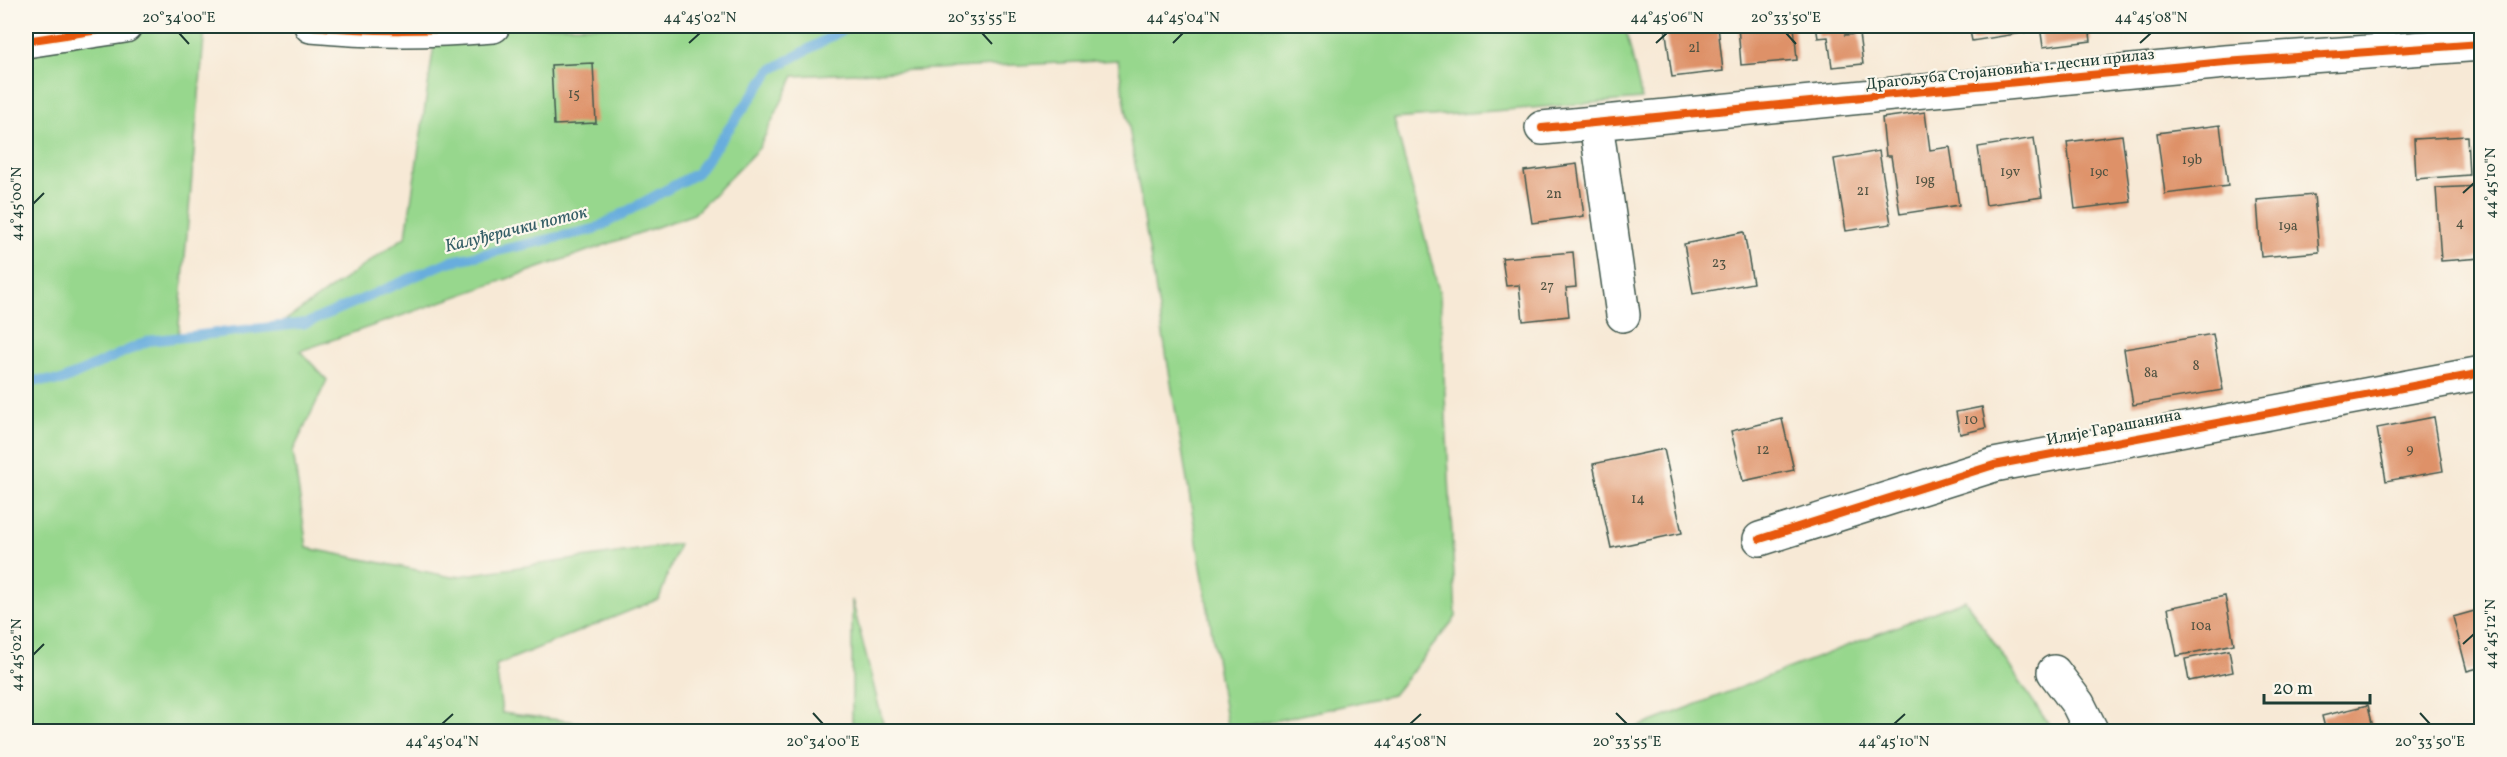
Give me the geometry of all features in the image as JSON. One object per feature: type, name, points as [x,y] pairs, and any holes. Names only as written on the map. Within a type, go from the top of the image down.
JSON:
[{"type":"street","points":[[26,41],[125,26]]},
{"type":"street","points":[[311,26],[373,32],[436,31],[493,26]]},
{"type":"street","name":"Драгољуба Стојановића 1. десни прилаз","points":[[1542,128],[2225,62],[2481,44]]},
{"type":"street","points":[[1596,123],[1623,315]]},
{"type":"street","name":"Илије Гарашанина","points":[[1760,539],[1994,465],[2481,373]]},
{"type":"street","points":[[2054,672],[2078,704],[2092,732]]},
{"type":"green space","points":[[26,26],[205,26],[178,337],[277,326],[406,236],[436,31],[484,26],[1625,26],[1642,99],[1394,119],[1440,295],[1456,617],[1393,695],[1228,731],[1118,60],[794,76],[759,148],[694,214],[300,351],[327,380],[293,451],[307,548],[452,577],[679,544],[659,599],[496,665],[502,713],[617,727],[617,731],[26,732]]},
{"type":"green space","points":[[852,600],[885,731],[852,731]]},
{"type":"green space","points":[[1965,600],[2053,731],[1628,731]]},
{"type":"building","points":[[1665,26],[1718,26],[1723,71],[1672,77]]},
{"type":"building","points":[[1738,26],[1794,26],[1797,60],[1741,65]]},
{"type":"building","points":[[1816,26],[1868,26],[1869,31],[1844,35],[1859,34],[1863,64],[1832,67],[1828,37],[1818,38]]},
{"type":"building","points":[[1969,26],[2034,26],[2035,31],[1972,41]]},
{"type":"building","points":[[2040,26],[2089,26],[2091,41],[2043,47]]},
{"type":"building","points":[[593,63],[596,123],[554,125],[551,65]]},
{"type":"building","points":[[1925,112],[1930,150],[1950,147],[1959,205],[1900,214],[1891,156],[1886,156],[1882,118]]},
{"type":"building","points":[[2220,125],[2228,186],[2165,194],[2157,133]]},
{"type":"building","points":[[2122,135],[2131,202],[2075,209],[2067,142]]},
{"type":"building","points":[[2467,136],[2469,175],[2416,179],[2414,139]]},
{"type":"building","points":[[2034,138],[2042,197],[1986,205],[1978,147]]},
{"type":"building","points":[[1879,151],[1891,224],[1846,231],[1834,159]]},
{"type":"building","points":[[1577,164],[1584,216],[1532,223],[1524,171]]},
{"type":"building","points":[[2482,186],[2482,258],[2441,261],[2436,188]]},
{"type":"building","points":[[2314,195],[2319,252],[2261,257],[2257,200]]},
{"type":"building","points":[[1744,232],[1753,283],[1693,294],[1684,244]]},
{"type":"building","points":[[1573,252],[1576,287],[1566,288],[1569,316],[1523,321],[1519,285],[1506,286],[1502,258]]},
{"type":"building","points":[[2213,334],[2223,390],[2133,405],[2124,349]]},
{"type":"building","points":[[1982,407],[1986,428],[1960,434],[1956,412]]},
{"type":"building","points":[[2434,417],[2443,471],[2386,481],[2377,428]]},
{"type":"building","points":[[1782,419],[1794,470],[1743,481],[1731,431]]},
{"type":"building","points":[[1664,449],[1682,533],[1611,548],[1593,464]]},
{"type":"building","points":[[2225,596],[2234,644],[2177,656],[2168,608]]},
{"type":"building","points":[[2478,610],[2482,626],[2482,667],[2467,671],[2453,617]]},
{"type":"building","points":[[2229,650],[2233,672],[2189,681],[2185,659]]},
{"type":"building","points":[[2368,705],[2374,732],[2326,732],[2322,716]]},
{"type":"waterway","name":"Калуђерачки поток","points":[[26,380],[61,381],[148,341],[307,323],[448,262],[595,229],[697,173],[771,70],[850,26]]},
{"type":"cycle path","points":[[26,41],[125,26]]},
{"type":"cycle path","points":[[311,26],[402,30],[493,26]]},
{"type":"cycle path","points":[[1542,128],[2225,62],[2482,44]]},
{"type":"cycle path","points":[[1760,539],[1994,465],[2482,373]]}]
